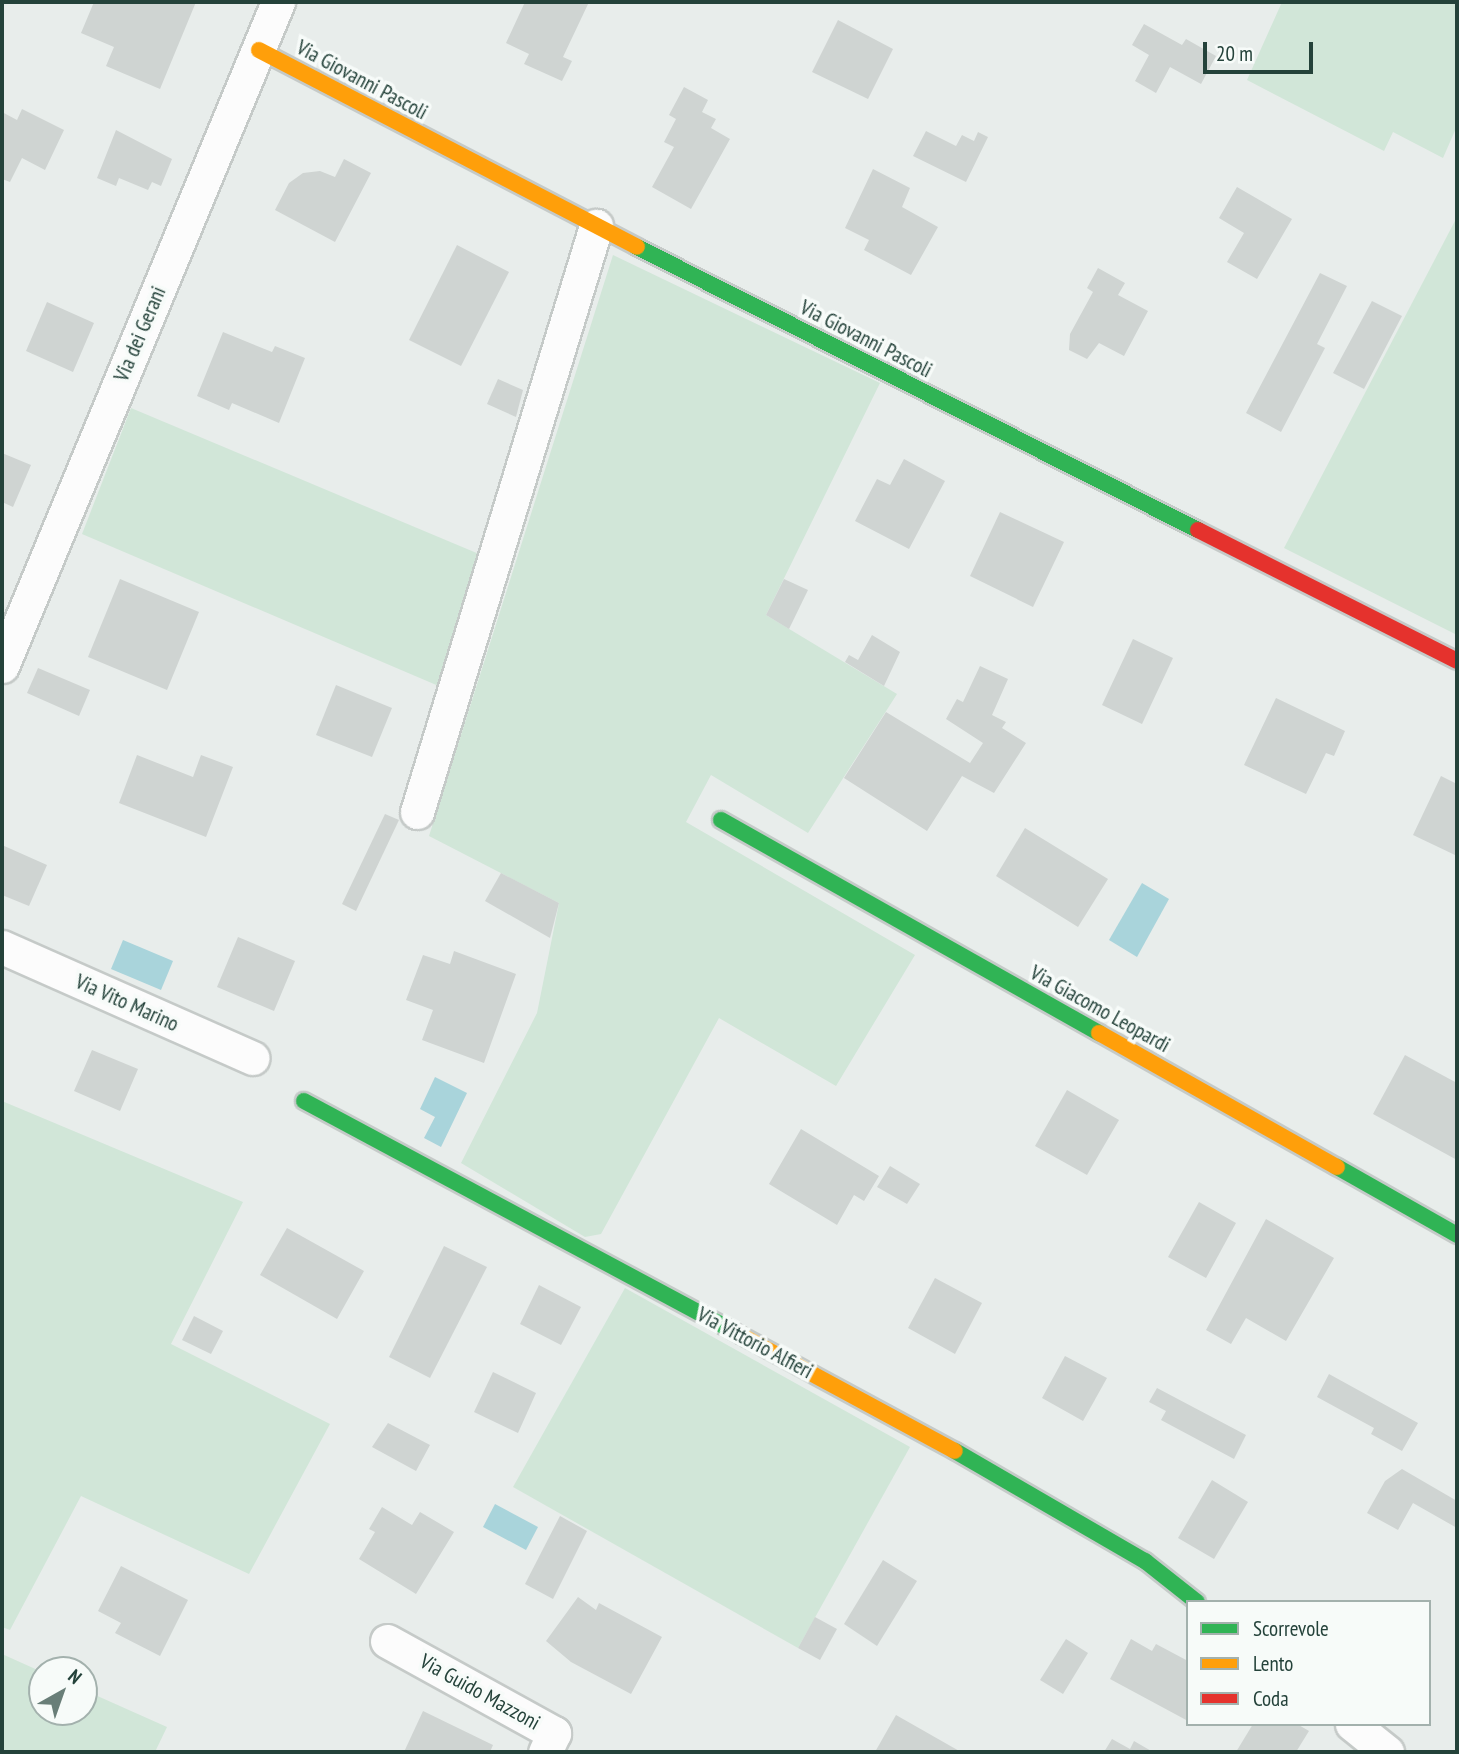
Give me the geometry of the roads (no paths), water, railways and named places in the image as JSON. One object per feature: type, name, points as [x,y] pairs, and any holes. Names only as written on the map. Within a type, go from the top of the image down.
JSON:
[{"type":"street","name":"Via dei Gerani","points":[[2,666],[278,2]]},
{"type":"street","name":"Via Giovanni Pascoli","points":[[259,50],[596,226],[1457,661]]},
{"type":"street","points":[[417,812],[596,226]]},
{"type":"street","name":"Via Giacomo Leopardi","points":[[721,820],[1457,1235]]},
{"type":"street","name":"Via Vito Marino","points":[[2,947],[252,1058]]},
{"type":"street","name":"Via Vittorio Alfieri","points":[[304,1101],[993,1471],[1145,1561],[1194,1600]]},
{"type":"street","name":"Via Guido Mazzoni","points":[[387,1642],[554,1733],[545,1752]]},
{"type":"street","points":[[1355,1726],[1388,1752]]},
{"type":"water","points":[[1142,883],[1169,899],[1137,957],[1109,940]]},
{"type":"water","points":[[123,940],[173,961],[161,990],[111,969]]},
{"type":"water","points":[[435,1077],[467,1093],[441,1147],[424,1138],[435,1117],[420,1109]]},
{"type":"water","points":[[495,1504],[538,1527],[526,1550],[483,1527]]}]
